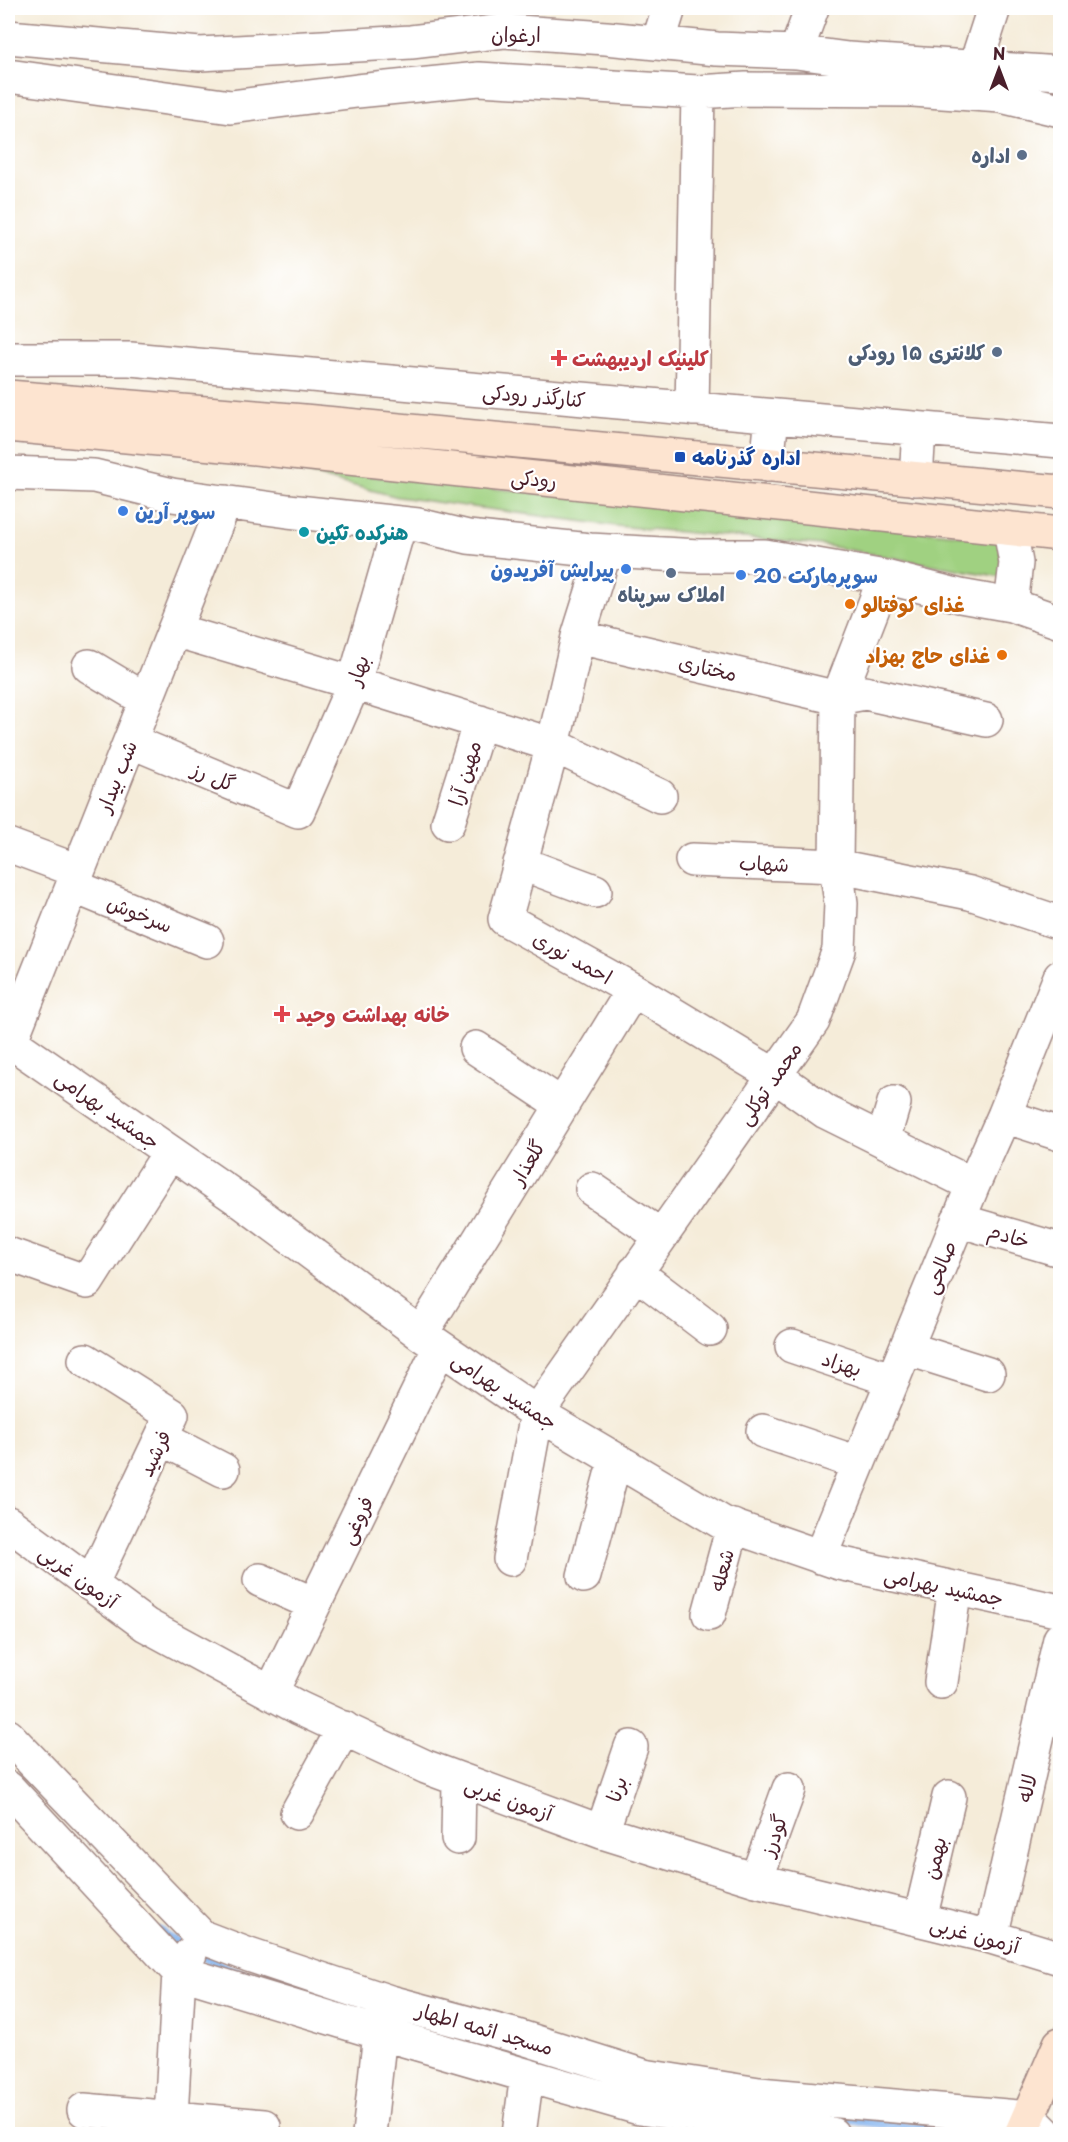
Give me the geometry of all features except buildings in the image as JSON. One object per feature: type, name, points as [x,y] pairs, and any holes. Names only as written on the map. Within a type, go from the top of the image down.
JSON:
[{"type":"main road","name":"رودکی","points":[[8,397],[316,422],[1060,492]]},
{"type":"main road","name":"رودکی","points":[[8,425],[1060,534]]},
{"type":"main road","points":[[1032,2129],[1060,2044]]},
{"type":"street","points":[[658,43],[669,8]]},
{"type":"street","points":[[796,52],[812,8]]},
{"type":"street","points":[[975,67],[994,8]]},
{"type":"street","name":"ارغوان","points":[[8,38],[200,54],[411,42],[504,19],[658,43],[717,49],[796,52],[848,59],[1060,74]]},
{"type":"street","points":[[263,50],[270,102]]},
{"type":"street","points":[[8,76],[231,107],[479,79],[698,92],[746,89],[913,90],[1001,96],[1060,110]]},
{"type":"street","points":[[692,409],[698,92]]},
{"type":"street","name":"کنارگذر رودکی","points":[[8,359],[130,359],[1060,441]]},
{"type":"street","points":[[767,465],[772,416]]},
{"type":"street","points":[[916,479],[919,429]]},
{"type":"street","points":[[8,473],[94,476],[172,495],[418,525],[468,537],[605,551],[699,556],[765,556],[885,577],[960,596],[1011,604],[1060,622]]},
{"type":"street","name":"شب بیدار","points":[[9,1043],[225,502]]},
{"type":"street","name":"بهار","points":[[298,811],[354,683],[400,523]]},
{"type":"street","points":[[1010,530],[1016,563],[1011,604]]},
{"type":"street","name":"احمد نوری","points":[[605,551],[578,637],[553,745],[505,919],[633,990],[774,1075],[825,1112],[973,1185]]},
{"type":"street","points":[[838,698],[885,577]]},
{"type":"street","points":[[174,630],[553,745],[660,796]]},
{"type":"street","name":"مختاری","points":[[578,637],[838,698]]},
{"type":"street","points":[[89,666],[146,700]]},
{"type":"street","points":[[838,698],[865,693],[986,720]]},
{"type":"street","name":"محمد توکلی","points":[[537,1413],[813,1021],[839,950],[841,903],[836,866],[838,698]]},
{"type":"street","name":"مهین آرا","points":[[448,823],[480,722]]},
{"type":"street","name":"گل رز","points":[[130,741],[298,811]]},
{"type":"street","name":"سرخوش","points":[[8,845],[207,941]]},
{"type":"street","name":"شهاب","points":[[692,860],[836,866],[970,893],[1060,923]]},
{"type":"street","points":[[520,863],[595,891]]},
{"type":"street","name":"صالحی","points":[[820,1557],[1060,978]]},
{"type":"street","name":"گلعذار","points":[[431,1341],[562,1105],[633,990]]},
{"type":"street","name":"جمشید بهرامی","points":[[9,1043],[241,1201],[431,1341],[537,1413],[723,1523],[839,1563],[1060,1611]]},
{"type":"street","points":[[476,1048],[562,1105]]},
{"type":"street","points":[[883,1140],[894,1103]]},
{"type":"street","points":[[1004,1116],[1060,1134]]},
{"type":"street","points":[[8,1254],[87,1282],[170,1152]]},
{"type":"street","points":[[592,1189],[661,1236]]},
{"type":"street","name":"خادم","points":[[958,1220],[1060,1250]]},
{"type":"street","points":[[635,1272],[710,1329]]},
{"type":"street","name":"فروغی","points":[[271,1693],[314,1604],[431,1341]]},
{"type":"street","name":"بهزاد","points":[[792,1347],[893,1380]]},
{"type":"street","points":[[906,1348],[988,1374]]},
{"type":"street","name":"فرشید","points":[[85,1360],[172,1415],[91,1585]]},
{"type":"street","points":[[510,1559],[537,1413]]},
{"type":"street","points":[[763,1431],[858,1463]]},
{"type":"street","points":[[161,1438],[223,1470]]},
{"type":"street","points":[[584,1576],[615,1460]]},
{"type":"street","name":"آزمون غربی","points":[[8,1523],[146,1625],[271,1693],[459,1781],[602,1832],[756,1880],[991,1937],[1060,1958]]},
{"type":"street","name":"شعله","points":[[709,1614],[733,1526]]},
{"type":"street","points":[[260,1580],[314,1604]]},
{"type":"street","points":[[941,1682],[954,1588]]},
{"type":"street","name":"لاله","points":[[991,1937],[1060,1639]]},
{"type":"street","points":[[297,1813],[344,1728]]},
{"type":"street","name":"مسجد ائمه اطهار","points":[[8,1736],[201,1938],[249,1955],[385,2018],[527,2075],[640,2100],[832,2134]]},
{"type":"street","name":"برنا","points":[[602,1832],[631,1747]]},
{"type":"street","points":[[458,1838],[459,1781]]},
{"type":"street","points":[[8,1788],[180,1970]]},
{"type":"street","name":"گودرز","points":[[756,1880],[789,1789]]},
{"type":"street","name":"بهمن","points":[[920,1919],[949,1797]]},
{"type":"street","points":[[171,2117],[180,1970],[201,1938]]},
{"type":"street","name":"مسجد ائمه اطهار","points":[[180,1970],[385,2018],[517,2036],[640,2100],[759,2094],[1032,2129]]},
{"type":"street","points":[[369,2134],[385,2018]]},
{"type":"street","points":[[519,2134],[527,2075]]},
{"type":"street","points":[[84,2110],[264,2126]]},
{"type":"green space","points":[[281,467],[1000,539],[1002,577],[822,545],[616,526],[398,497]]},
{"type":"waterway","points":[[160,1931],[165,1936],[231,1971],[351,2006]]},
{"type":"waterway","points":[[453,2036],[573,2071]]},
{"type":"waterway","points":[[821,2116],[973,2134]]},
{"type":"place","name":"اداره","points":[[1022,155]]},
{"type":"place","name":"کلانتری ۱۵ رودکی","points":[[997,352]]},
{"type":"place","name":"کلینیک اردیبهشت","points":[[559,358]]},
{"type":"place","name":"اداره گذرنامه","points":[[680,457]]},
{"type":"place","name":"سوپر آرین","points":[[123,511]]},
{"type":"place","name":"هنرکده تکین","points":[[304,532]]},
{"type":"place","name":"پیرایش آفریدون","points":[[626,569]]},
{"type":"place","name":"املاک سرپناه","points":[[671,573]]},
{"type":"place","name":"سوپرمارکت 20","points":[[741,575]]},
{"type":"place","name":"غذای کوفتالو","points":[[850,604]]},
{"type":"place","name":"غذای حاج بهزاد","points":[[1002,655]]},
{"type":"place","name":"خانه بهداشت وحید","points":[[282,1014]]}]
